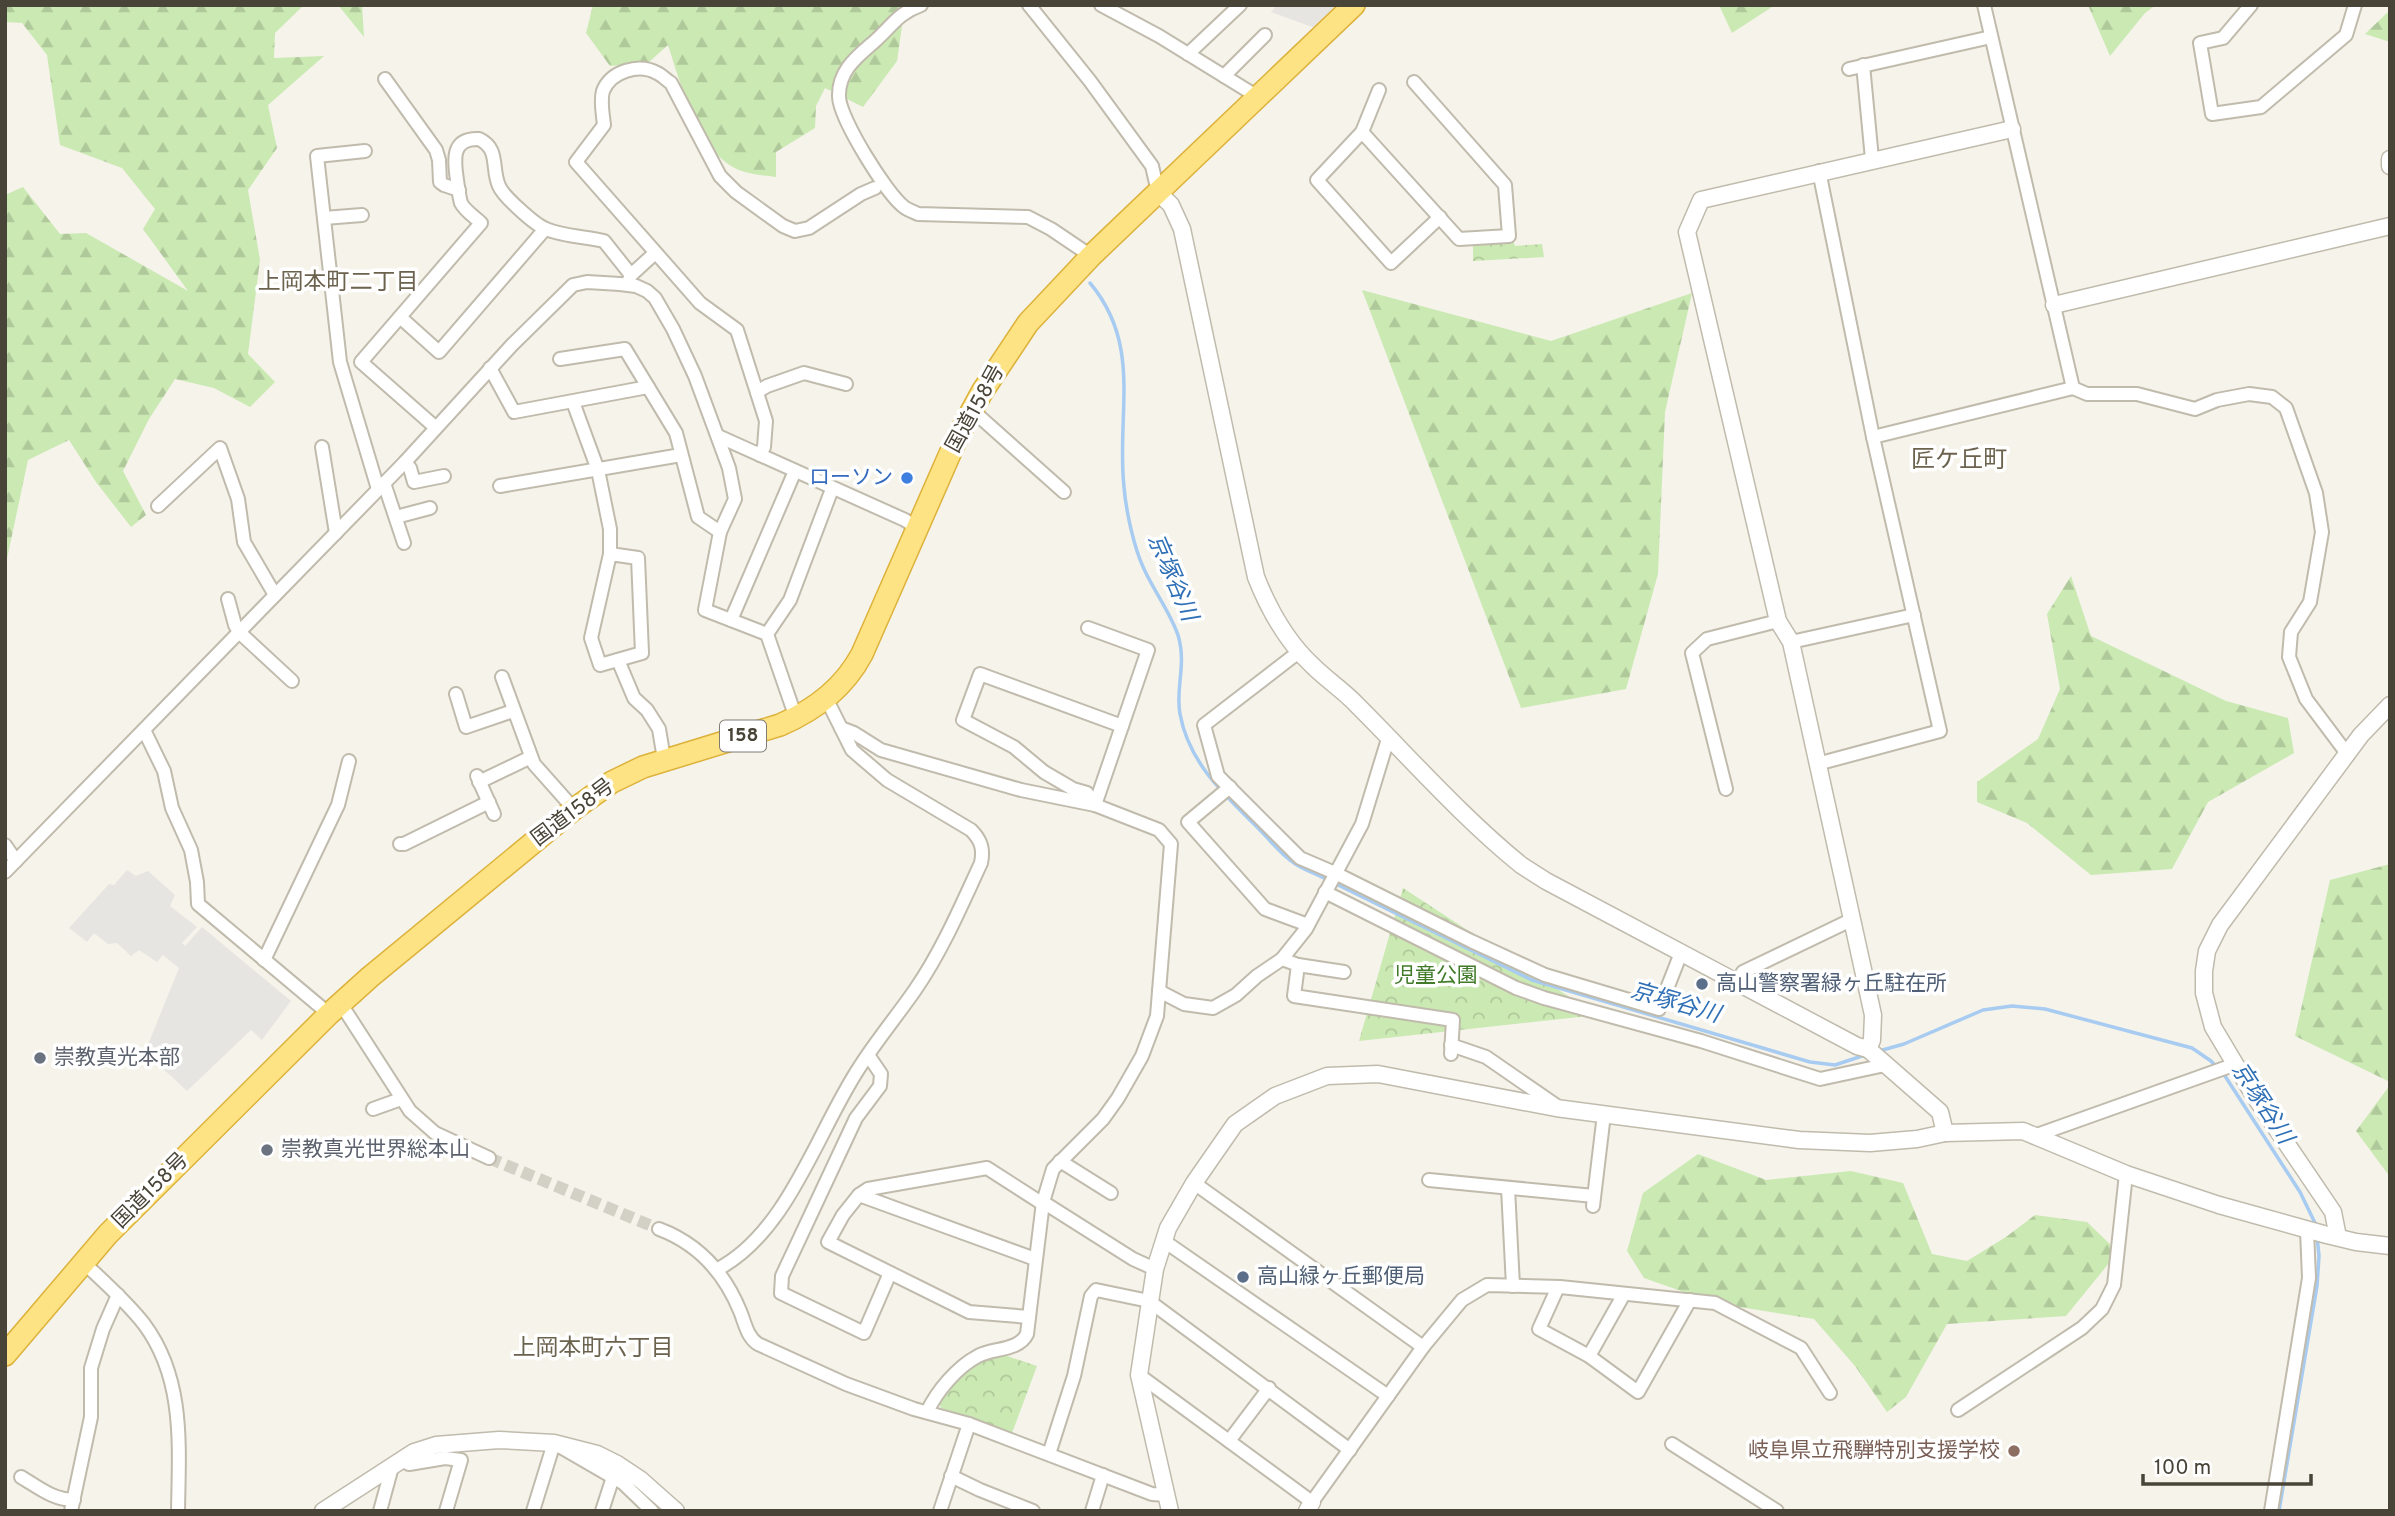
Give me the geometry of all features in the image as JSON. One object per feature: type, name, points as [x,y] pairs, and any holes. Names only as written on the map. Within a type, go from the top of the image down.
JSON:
[{"type":"highway","name":"国道158号","points":[[6,1352],[108,1234],[335,1009],[574,809],[612,782],[664,760],[780,725],[826,698],[855,667],[956,440],[1009,349],[1028,323],[1091,256],[1354,5]]},
{"type":"street","points":[[921,5],[906,10],[875,41],[856,55],[842,77],[839,98],[851,129],[886,187],[904,207],[918,214],[1028,218],[1051,229],[1091,256]]},
{"type":"street","points":[[1029,5],[1090,81],[1152,166],[1158,192],[1171,205],[1182,229],[1256,577],[1267,605],[1312,666],[1356,704],[1388,739],[1521,865],[1546,881],[1736,982],[1866,1045],[1940,1112],[1945,1133]]},
{"type":"street","points":[[1101,5],[1258,97]]},
{"type":"street","points":[[1188,54],[1240,5]]},
{"type":"street","points":[[1984,5],[2073,388]]},
{"type":"street","points":[[2251,5],[2223,38],[2200,43],[2212,114],[2261,107],[2346,36],[2355,5]]},
{"type":"street","points":[[1224,76],[1265,35]]},
{"type":"street","points":[[1849,69],[1991,37]]},
{"type":"street","points":[[1863,65],[1872,159]]},
{"type":"street","points":[[760,455],[764,447],[766,421],[737,330],[700,303],[576,162],[604,125],[603,92],[615,75],[640,68],[671,83],[720,176],[736,192],[783,226],[795,231],[809,228],[861,194],[875,188]]},
{"type":"street","points":[[384,79],[436,150],[440,182],[459,190]]},
{"type":"street","points":[[1362,132],[1460,239],[1509,236],[1505,185],[1413,82]]},
{"type":"street","points":[[1379,90],[1362,132],[1317,180],[1391,263],[1440,217]]},
{"type":"street","points":[[1866,1045],[1873,1015],[1791,642],[1778,621],[1688,232],[1701,200],[2012,129]]},
{"type":"street","points":[[435,427],[361,362],[481,223],[462,204],[454,158],[465,142],[479,139],[492,150],[499,187],[507,197],[545,229],[604,241],[629,280],[655,298],[682,347],[718,436],[729,468],[735,499],[720,532],[705,610],[766,634],[796,718]]},
{"type":"street","points":[[365,151],[317,156],[340,362],[381,486],[396,517],[404,543]]},
{"type":"street","points":[[2390,159],[2390,166]]},
{"type":"street","points":[[1817,764],[1940,731],[1873,437],[1819,171]]},
{"type":"street","points":[[324,219],[362,215]]},
{"type":"street","points":[[2054,305],[2390,226]]},
{"type":"street","points":[[400,317],[439,352],[545,229]]},
{"type":"street","points":[[5,872],[405,462],[490,368],[573,285],[629,280],[655,253]]},
{"type":"street","points":[[560,359],[625,349],[676,433],[698,517],[720,532]]},
{"type":"street","points":[[490,368],[513,412],[648,387]]},
{"type":"street","points":[[757,392],[804,373],[846,384]]},
{"type":"street","points":[[1873,437],[2073,388],[2087,394],[2137,394],[2194,409],[2217,400],[2249,394],[2273,397],[2286,408],[2316,493],[2322,532],[2310,602],[2291,632],[2289,657],[2306,699],[2348,755]]},
{"type":"street","points":[[573,402],[598,470],[609,518],[610,554],[591,638],[600,665],[642,653],[638,558],[610,554]]},
{"type":"street","points":[[972,410],[1064,492]]},
{"type":"street","points":[[718,436],[905,520],[917,528]]},
{"type":"street","points":[[322,447],[336,533]]},
{"type":"street","points":[[158,506],[220,448],[238,499],[244,542],[275,595]]},
{"type":"street","points":[[500,486],[681,455]]},
{"type":"street","points":[[405,462],[414,482],[444,476]]},
{"type":"street","points":[[731,620],[794,471]]},
{"type":"street","points":[[766,634],[790,600],[832,489]]},
{"type":"street","points":[[396,517],[430,508]]},
{"type":"street","points":[[228,599],[239,632],[292,681]]},
{"type":"street","points":[[1791,642],[1914,615]]},
{"type":"street","points":[[1726,789],[1692,653],[1707,639],[1778,621]]},
{"type":"street","points":[[1088,628],[1148,650],[1095,805]]},
{"type":"street","points":[[1300,651],[1204,725],[1218,776],[1300,858],[1330,883],[1516,988],[1544,998],[1701,1041],[1820,1080],[1883,1063]]},
{"type":"street","points":[[618,660],[634,698],[647,710],[659,729],[664,760]]},
{"type":"street","points":[[1095,805],[1087,793],[1073,789],[1044,772],[1014,747],[963,720],[980,674],[1122,726]]},
{"type":"street","points":[[502,677],[534,764],[574,809]]},
{"type":"street","points":[[456,694],[466,727],[513,711]]},
{"type":"street","points":[[718,1269],[729,1264],[752,1245],[779,1211],[859,1068],[916,989],[939,951],[981,863],[983,853],[980,841],[971,830],[887,779],[852,751],[826,698]]},
{"type":"street","points":[[2271,1511],[2309,1278],[2322,1233],[2333,1212],[2213,1027],[2204,993],[2207,951],[2220,925],[2361,736],[2390,705]]},
{"type":"street","points":[[841,728],[881,750],[1021,790],[1095,805],[1159,830],[1171,844],[1159,991],[1153,1031],[1130,1077],[1103,1119],[1054,1169],[1043,1203],[1024,1339],[1020,1343],[977,1356],[949,1380],[927,1412]]},
{"type":"street","points":[[144,730],[164,771],[172,808],[191,850],[198,904],[264,960],[335,1009],[362,1034],[410,1111],[435,1132],[489,1158]]},
{"type":"street","points":[[1159,991],[1184,1003],[1213,1008],[1236,995],[1282,959],[1308,925],[1362,824],[1388,739]]},
{"type":"street","points":[[400,844],[491,808],[478,779],[531,757]]},
{"type":"street","points":[[264,960],[338,806],[349,761]]},
{"type":"street","points":[[1230,787],[1188,822],[1265,909],[1308,925]]},
{"type":"street","points":[[5,845],[16,861]]},
{"type":"street","points":[[1330,883],[1471,941],[1545,975],[1660,1009],[1681,953]]},
{"type":"street","points":[[1736,982],[1743,971],[1851,920]]},
{"type":"street","points":[[1282,959],[1298,965],[1343,972]]},
{"type":"street","points":[[1298,965],[1294,996],[1453,1020],[1451,1049],[1486,1057],[1560,1108]]},
{"type":"street","points":[[868,1055],[881,1074],[880,1086],[856,1118],[782,1276],[781,1293],[864,1333],[890,1273]]},
{"type":"street","points":[[2034,1136],[2236,1064]]},
{"type":"street","points":[[1168,1503],[1139,1375],[1149,1301],[1168,1228],[1235,1124],[1275,1096],[1326,1076],[1378,1074],[1560,1108],[1799,1140],[1870,1143],[1917,1139],[1945,1133],[2023,1131],[2126,1174],[2219,1205],[2356,1242],[2390,1246]]},
{"type":"street","points":[[373,1109],[401,1099]]},
{"type":"street","points":[[1429,1180],[1594,1201],[1604,1114]]},
{"type":"street","points":[[1060,1161],[1111,1193]]},
{"type":"street","points":[[1029,1317],[969,1312],[828,1242],[859,1195],[868,1189],[987,1168],[1133,1259],[1156,1269]]},
{"type":"street","points":[[1958,1410],[2082,1328],[2102,1309],[2114,1285],[2126,1174]]},
{"type":"street","points":[[1195,1183],[1423,1347]]},
{"type":"street","points":[[1508,1188],[1513,1286]]},
{"type":"street","points":[[859,1195],[1035,1259]]},
{"type":"street","points":[[659,1228],[696,1248],[718,1269],[727,1282],[752,1341],[846,1384],[968,1424],[1152,1493],[1168,1503]]},
{"type":"street","points":[[1164,1241],[1388,1396]]},
{"type":"street","points":[[83,1262],[118,1295],[152,1336],[171,1374],[177,1410],[178,1511]]},
{"type":"street","points":[[1139,1375],[1229,1441],[1310,1506],[1423,1347],[1462,1300],[1488,1284],[1558,1287],[1715,1303],[1801,1348],[1830,1393]]},
{"type":"street","points":[[1558,1287],[1539,1329],[1589,1356],[1637,1392],[1690,1300]]},
{"type":"street","points":[[1049,1454],[1074,1376],[1091,1296],[1097,1290],[1149,1301],[1350,1450]]},
{"type":"street","points":[[1589,1356],[1624,1294]]},
{"type":"street","points":[[21,1477],[72,1506],[92,1417],[91,1368],[103,1329],[118,1295]]},
{"type":"street","points":[[1229,1441],[1269,1388]]},
{"type":"street","points":[[940,1511],[968,1424]]},
{"type":"street","points":[[323,1511],[414,1452],[436,1445],[499,1440],[554,1443],[597,1454],[617,1464],[657,1493],[676,1511]]},
{"type":"street","points":[[554,1443],[623,1483],[652,1511]]},
{"type":"street","points":[[533,1511],[554,1443]]},
{"type":"street","points":[[1672,1444],[1777,1511]]},
{"type":"street","points":[[397,1464],[445,1458],[461,1460],[446,1511]]},
{"type":"street","points":[[380,1511],[397,1464]]},
{"type":"street","points":[[1091,1511],[1103,1475]]},
{"type":"street","points":[[951,1476],[1033,1511]]},
{"type":"street","points":[[602,1511],[613,1478]]},
{"type":"green space","points":[[5,5],[304,5],[275,33],[274,58],[324,56],[268,105],[277,148],[248,190],[260,260],[248,354],[275,382],[250,407],[214,388],[175,379],[149,419],[123,471],[146,515],[131,527],[96,482],[69,440],[28,460],[5,568],[5,195],[23,187],[60,234],[86,233],[188,291],[143,229],[155,209],[122,168],[60,145],[47,55],[22,23],[5,22]]},
{"type":"green space","points":[[338,5],[362,5],[364,37]]},
{"type":"green space","points":[[593,5],[905,5],[897,61],[863,107],[825,88],[816,106],[815,128],[776,152],[776,177],[739,170],[725,162],[713,149],[693,115],[668,45],[648,63],[610,66],[586,33]]},
{"type":"green space","points":[[1719,5],[1775,5],[1732,33]]},
{"type":"green space","points":[[2088,5],[2156,5],[2145,13],[2110,56]]},
{"type":"green space","points":[[2390,10],[2390,42],[2365,34]]},
{"type":"green space","points":[[1513,241],[1515,246],[1542,244],[1544,257],[1473,261],[1473,244]]},
{"type":"green space","points":[[1362,290],[1551,341],[1692,293],[1665,412],[1658,574],[1626,689],[1521,708]]},
{"type":"green space","points":[[2071,576],[2091,636],[2226,701],[2288,718],[2294,753],[2208,802],[2172,869],[2091,875],[2027,823],[1977,802],[1977,782],[2038,739],[2060,689],[2047,614]]},
{"type":"green space","points":[[2390,864],[2390,1082],[2295,1036],[2330,880]]},
{"type":"green space","name":"児童公園","points":[[1403,888],[1597,1015],[1359,1041]]},
{"type":"green space","points":[[2390,1085],[2390,1177],[2356,1131]]},
{"type":"green space","points":[[1698,1154],[1766,1180],[1851,1171],[1903,1183],[1932,1254],[1967,1261],[2035,1215],[2087,1222],[2118,1252],[2066,1316],[1947,1324],[1906,1397],[1887,1412],[1855,1366],[1814,1319],[1715,1303],[1644,1278],[1627,1251],[1643,1193]]},
{"type":"green space","points":[[998,1353],[1037,1366],[1012,1433],[941,1408],[938,1400],[966,1374]]},
{"type":"shaded area","points":[[1277,5],[1339,5],[1315,28],[1271,12]]},
{"type":"shaded area","points":[[127,870],[136,876],[148,871],[175,895],[170,906],[197,927],[182,943],[185,946],[202,927],[291,1001],[262,1040],[251,1030],[187,1091],[145,1052],[179,968],[163,955],[157,962],[139,950],[131,956],[117,943],[108,944],[94,933],[87,942],[69,928],[109,884],[114,885]]},
{"type":"waterway","name":"京塚谷川","points":[[1090,283],[1106,307],[1117,331],[1124,381],[1122,460],[1127,507],[1140,560],[1178,635],[1181,656],[1179,704],[1185,732],[1200,764],[1234,805],[1289,860],[1328,880]]},
{"type":"waterway","name":"京塚谷川","points":[[1334,883],[1532,980],[1810,1062],[1835,1065],[1865,1055]]},
{"type":"waterway","name":"京塚谷川","points":[[1879,1051],[1904,1044],[1983,1010],[2012,1006],[2045,1009],[2192,1048],[2211,1061],[2225,1076],[2300,1192],[2316,1225]]},
{"type":"waterway","name":"京塚谷川","points":[[2279,1511],[2317,1286],[2317,1236]]},
{"type":"tunnel","points":[[489,1158],[659,1229]]},
{"type":"place","name":"ローソン","points":[[907,478]]},
{"type":"place","name":"高山警察署緑ヶ丘駐在所","points":[[1702,984]]},
{"type":"place","name":"崇教真光本部","points":[[40,1058]]},
{"type":"place","name":"崇教真光世界総本山","points":[[267,1150]]},
{"type":"place","name":"高山緑ヶ丘郵便局","points":[[1243,1277]]},
{"type":"place","name":"岐阜県立飛騨特別支援学校","points":[[2014,1451]]},
{"type":"district","name":"上岡本町二丁目","points":[[338,283]]},
{"type":"district","name":"匠ケ丘町","points":[[1959,461]]},
{"type":"district","name":"上岡本町六丁目","points":[[593,1349]]}]
